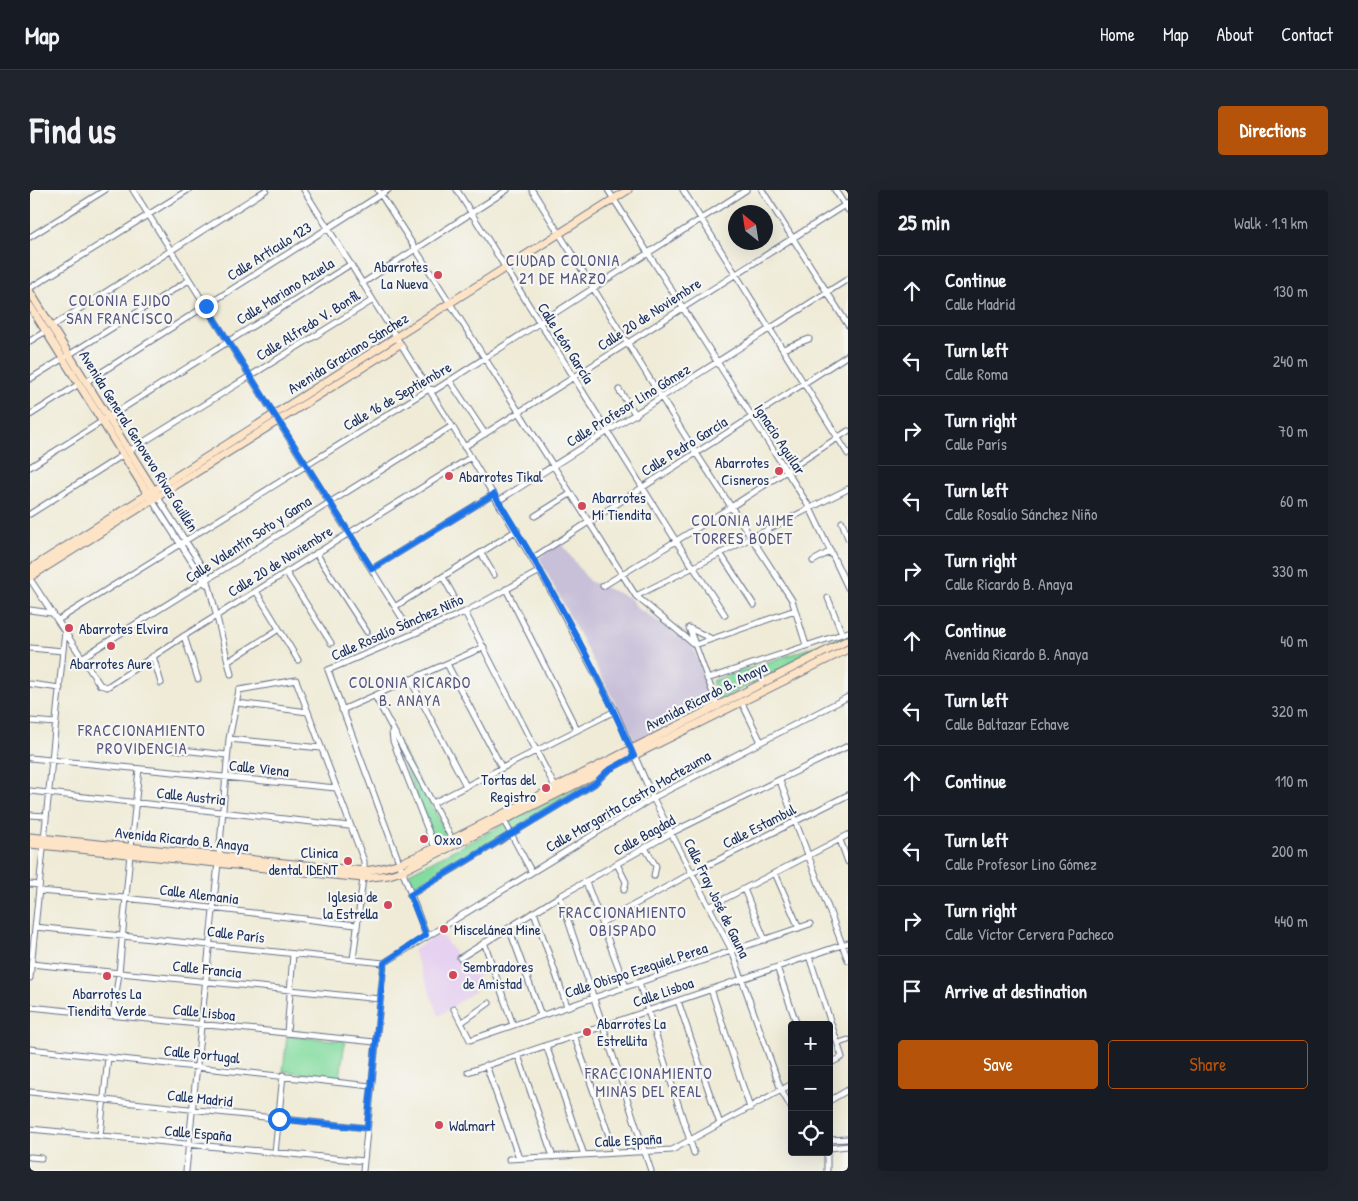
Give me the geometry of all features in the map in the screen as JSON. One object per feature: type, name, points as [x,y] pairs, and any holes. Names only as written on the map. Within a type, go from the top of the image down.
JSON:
[{"type":"main road","name":"Avenida Graciano Sánchez","points":[[30,578],[91,535],[398,340],[628,190]]},
{"type":"main road","name":"Avenida General Genovevo Rivas Guillén","points":[[30,290],[48,329]]},
{"type":"main road","name":"Avenida General Genovevo Rivas Guillén","points":[[30,306],[66,356],[153,495]]},
{"type":"main road","name":"Avenida Graciano Sánchez","points":[[30,569],[91,535]]},
{"type":"main road","name":"Avenida Ricardo B. Anaya","points":[[30,837],[44,842],[363,874],[400,868],[502,818],[555,787],[632,753],[678,730],[848,640]]},
{"type":"main road","name":"Avenida Ricardo B. Anaya","points":[[718,709],[741,702],[848,648]]},
{"type":"main road","name":"Avenida Ricardo B. Anaya","points":[[400,868],[452,839],[607,771],[632,753]]},
{"type":"main road","name":"Avenida Ricardo B. Anaya","points":[[30,844],[44,842]]},
{"type":"street","points":[[30,237],[105,190]]},
{"type":"street","points":[[132,190],[402,618]]},
{"type":"street","points":[[30,290],[188,190]]},
{"type":"street","points":[[30,341],[266,190]]},
{"type":"street","name":"Calle Fray José de Gauna","points":[[304,190],[517,530],[615,711],[653,798],[732,951],[781,1090],[788,1105]]},
{"type":"street","name":"Calle Artículo 123","points":[[30,415],[206,306],[328,228],[380,192],[388,190]]},
{"type":"street","name":"Calle León García","points":[[457,190],[676,541],[725,614]]},
{"type":"street","points":[[362,283],[508,190]]},
{"type":"street","points":[[532,190],[696,453],[792,600],[806,645]]},
{"type":"street","name":"Ignacio Aguilar","points":[[608,190],[751,418],[810,508],[848,588]]},
{"type":"street","points":[[683,190],[848,454]]},
{"type":"street","name":"Calle 16 de Septiembre","points":[[58,620],[429,389],[435,390],[485,359],[746,190]]},
{"type":"street","points":[[762,190],[848,325]]},
{"type":"street","points":[[835,190],[846,204],[848,210]]},
{"type":"street","points":[[380,192],[636,596],[695,644]]},
{"type":"street","name":"Calle 20 de Noviembre","points":[[464,447],[846,204]]},
{"type":"street","name":"Calle Mariano Azuela","points":[[30,467],[351,264]]},
{"type":"street","name":"Calle Profesor Lino Gómez","points":[[498,501],[662,399],[848,279]]},
{"type":"street","points":[[30,378],[189,280]]},
{"type":"street","name":"Calle Alfredo V. Bonfil","points":[[30,514],[373,300]]},
{"type":"street","points":[[783,349],[809,339]]},
{"type":"street","name":"Calle Pedro García","points":[[533,558],[848,355]]},
{"type":"street","points":[[450,380],[485,434]]},
{"type":"street","points":[[619,390],[636,415]]},
{"type":"street","name":"Calle Valentín Soto y Gama","points":[[83,657],[207,582],[329,501],[452,426]]},
{"type":"street","points":[[603,586],[731,507],[848,431]]},
{"type":"street","name":"Calle 20 de Noviembre","points":[[83,657],[103,687],[471,457]]},
{"type":"street","points":[[636,596],[848,489]]},
{"type":"street","points":[[372,569],[494,494]]},
{"type":"street","points":[[535,516],[570,494]]},
{"type":"street","name":"Avenida General Genovevo Rivas Guillén","points":[[153,495],[186,540],[207,582]]},
{"type":"street","name":"Avenida General Genovevo Rivas Guillén","points":[[153,495],[179,544],[207,582]]},
{"type":"street","points":[[842,522],[848,538]]},
{"type":"street","points":[[396,606],[517,530]]},
{"type":"street","points":[[813,561],[831,552]]},
{"type":"street","points":[[316,553],[367,632]]},
{"type":"street","points":[[481,553],[494,575]]},
{"type":"street","points":[[720,554],[754,605]]},
{"type":"street","name":"Calle Rosalío Sánchez Niño","points":[[426,935],[328,670],[465,612],[540,571]]},
{"type":"street","points":[[286,572],[331,643]]},
{"type":"street","points":[[443,577],[453,595]]},
{"type":"street","points":[[30,578],[51,613],[58,620],[83,657]]},
{"type":"street","points":[[207,582],[218,615],[231,674]]},
{"type":"street","points":[[506,589],[577,730]]},
{"type":"street","points":[[256,591],[298,660]]},
{"type":"street","points":[[707,679],[845,633],[828,598]]},
{"type":"street","points":[[30,610],[51,613]]},
{"type":"street","points":[[695,644],[794,610]]},
{"type":"street","points":[[465,612],[555,787]]},
{"type":"street","points":[[710,638],[689,628],[718,709]]},
{"type":"street","points":[[229,661],[279,629]]},
{"type":"street","points":[[30,978],[34,923],[65,630]]},
{"type":"street","points":[[184,636],[198,680]]},
{"type":"street","points":[[30,648],[63,651]]},
{"type":"street","points":[[342,710],[484,648]]},
{"type":"street","points":[[153,656],[161,683]]},
{"type":"street","points":[[447,664],[502,768]]},
{"type":"street","points":[[410,679],[466,786]]},
{"type":"street","points":[[186,1171],[223,812],[224,777],[229,739],[239,690],[296,680],[349,826],[364,861],[353,960]]},
{"type":"street","points":[[30,684],[60,688]]},
{"type":"street","points":[[375,696],[392,731],[393,741],[435,848]]},
{"type":"street","name":"Calle Margarita Castro Moctezuma","points":[[426,935],[653,798],[848,697]]},
{"type":"street","points":[[741,702],[762,742]]},
{"type":"street","points":[[237,703],[308,712]]},
{"type":"street","points":[[433,803],[615,711]]},
{"type":"street","points":[[30,721],[56,724]]},
{"type":"street","points":[[392,731],[400,738],[452,839]]},
{"type":"street","points":[[229,739],[321,748]]},
{"type":"street","name":"Calle Bagdad","points":[[460,958],[560,896],[671,833],[848,746]]},
{"type":"street","points":[[155,747],[227,755]]},
{"type":"street","name":"Calle Viena","points":[[30,758],[336,788]]},
{"type":"street","points":[[113,1015],[119,973],[139,769]]},
{"type":"street","points":[[410,895],[594,784],[607,771]]},
{"type":"street","points":[[780,781],[808,856],[845,944],[848,960]]},
{"type":"street","name":"Calle Austria","points":[[30,791],[349,826]]},
{"type":"street","name":"Calle Estambul","points":[[601,923],[692,873],[848,795]]},
{"type":"street","points":[[30,815],[46,816]]},
{"type":"street","points":[[502,818],[531,871]]},
{"type":"street","points":[[709,907],[848,835]]},
{"type":"street","points":[[840,840],[848,862]]},
{"type":"street","points":[[645,848],[656,866],[654,876]]},
{"type":"street","points":[[617,864],[626,882],[624,890]]},
{"type":"street","points":[[776,873],[799,928]]},
{"type":"street","points":[[586,882],[626,987]]},
{"type":"street","name":"Calle Alemania","points":[[30,884],[39,888],[356,925]]},
{"type":"street","points":[[744,889],[765,940]]},
{"type":"street","points":[[560,896],[595,996],[651,1171]]},
{"type":"street","points":[[534,912],[567,1006]]},
{"type":"street","name":"Calle París","points":[[34,923],[122,935],[384,963]]},
{"type":"street","name":"Calle Obispo Ezequiel Perea","points":[[462,1022],[470,1040],[810,924]]},
{"type":"street","points":[[509,928],[541,1015]]},
{"type":"street","points":[[363,1171],[384,963],[426,935]]},
{"type":"street","points":[[484,942],[513,1025]]},
{"type":"street","name":"Calle Lisboa","points":[[468,1072],[845,944]]},
{"type":"street","points":[[287,1033],[294,954]]},
{"type":"street","points":[[809,956],[839,1043],[842,1057],[833,1062]]},
{"type":"street","name":"Calle Francia","points":[[31,964],[380,999]]},
{"type":"street","points":[[777,967],[795,1021]]},
{"type":"street","points":[[640,983],[694,1153]]},
{"type":"street","points":[[711,989],[750,1108]]},
{"type":"street","points":[[678,1001],[720,1124]]},
{"type":"street","points":[[454,1009],[462,1022],[489,1003]]},
{"type":"street","name":"Calle Lisboa","points":[[30,1007],[375,1042]]},
{"type":"street","points":[[574,1036],[615,1153]]},
{"type":"street","points":[[839,1043],[848,1040]]},
{"type":"street","points":[[546,1045],[584,1155]]},
{"type":"street","name":"Calle Portugal","points":[[30,1049],[372,1086]]},
{"type":"street","points":[[518,1055],[553,1157]]},
{"type":"street","points":[[100,1136],[108,1057]]},
{"type":"street","points":[[486,1065],[519,1158]]},
{"type":"street","points":[[275,1153],[283,1075]]},
{"type":"street","name":"Calle España","points":[[509,1159],[672,1150],[788,1086]]},
{"type":"street","points":[[833,1099],[848,1090]]},
{"type":"street","name":"Calle Madrid","points":[[30,1092],[367,1128]]},
{"type":"street","name":"Calle España","points":[[30,1129],[364,1161]]},
{"type":"street","points":[[833,1140],[848,1139]]},
{"type":"street","points":[[833,1148],[848,1146]]},
{"type":"street","points":[[826,1156],[827,1171]]},
{"type":"street","points":[[30,1157],[41,1158]]},
{"type":"shaded area","points":[[561,543],[589,581],[630,598],[639,610],[692,645],[714,703],[636,743],[539,558]]},
{"type":"shaded area","name":"Sembradores de Amistad","points":[[440,933],[469,972],[490,966],[492,972],[476,977],[482,986],[439,1016],[413,950]]},
{"type":"green space","points":[[848,635],[848,637],[719,700],[712,681]]},
{"type":"green space","points":[[396,738],[448,836],[435,844],[395,740]]},
{"type":"green space","points":[[582,784],[583,787],[415,889],[409,873]]},
{"type":"green space","points":[[287,1036],[345,1041],[340,1078],[283,1071]]},
{"type":"place","name":"Abarrotes La Nueva","points":[[438,275]]},
{"type":"place","name":"Abarrotes Cisneros","points":[[779,471]]},
{"type":"place","name":"Abarrotes Tikal","points":[[449,476]]},
{"type":"place","name":"Abarrotes Mi Tiendita","points":[[582,506]]},
{"type":"place","name":"Abarrotes Elvira","points":[[69,628]]},
{"type":"place","name":"Abarrotes Aure","points":[[111,646]]},
{"type":"place","name":"Tortas del Registro","points":[[546,788]]},
{"type":"place","name":"Oxxo","points":[[424,839]]},
{"type":"place","name":"Clinica dental IDENT","points":[[348,861]]},
{"type":"place","name":"Iglesia de la Estrella","points":[[388,905]]},
{"type":"place","name":"Miscelánea Mine","points":[[444,929]]},
{"type":"place","name":"Sembradores de Amistad","points":[[453,975]]},
{"type":"place","name":"Abarrotes La Tiendita Verde","points":[[107,976]]},
{"type":"place","name":"Abarrotes La Estrellita","points":[[587,1032]]},
{"type":"place","name":"Walmart","points":[[439,1125]]},
{"type":"district","name":"CIUDAD COLONIA 21 DE MARZO","points":[[563,269]]},
{"type":"district","name":"COLONIA EJIDO SAN FRANCISCO","points":[[120,309]]},
{"type":"district","name":"COLONIA JAIME TORRES BODET","points":[[743,529]]},
{"type":"district","name":"COLONIA RICARDO B. ANAYA","points":[[410,691]]},
{"type":"district","name":"FRACCIONAMIENTO PROVIDENCIA","points":[[142,739]]},
{"type":"district","name":"FRACCIONAMIENTO OBISPADO","points":[[623,921]]},
{"type":"district","name":"FRACCIONAMIENTO MINAS DEL REAL","points":[[649,1082]]},
{"type":"route","points":[[206,306],[372,569],[494,494],[533,558],[615,711],[634,756],[607,771],[594,784],[410,895],[426,935],[384,963],[367,1128],[279,1119]]}]
